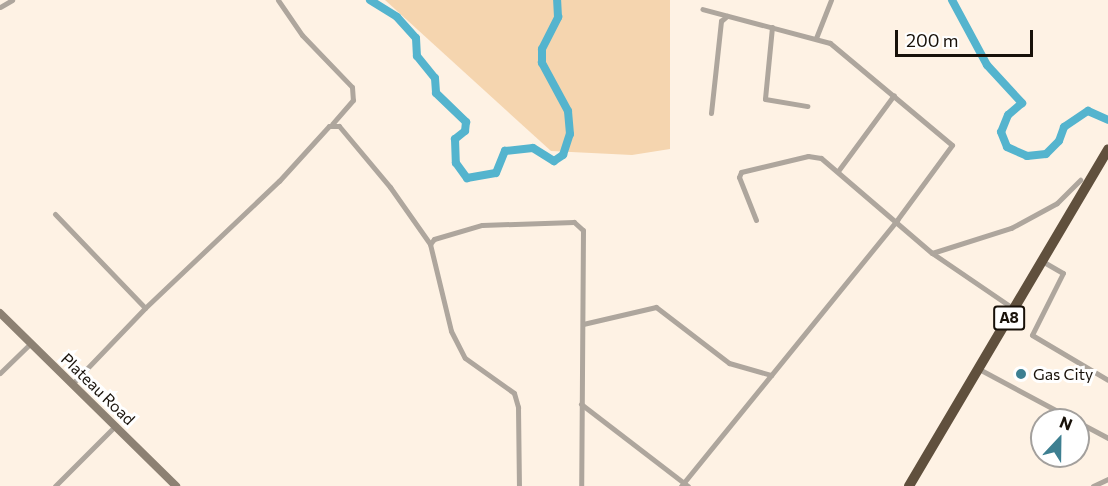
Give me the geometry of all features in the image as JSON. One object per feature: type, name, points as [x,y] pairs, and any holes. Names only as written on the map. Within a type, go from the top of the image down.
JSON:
[{"type":"highway","name":"A8","points":[[909,486],[1108,150]]},
{"type":"street","points":[[0,7],[12,0]]},
{"type":"street","points":[[72,384],[145,308],[279,181],[353,100],[352,87],[302,35],[278,0]]},
{"type":"street","points":[[816,38],[831,0]]},
{"type":"street","points":[[581,404],[684,485],[897,220],[952,145],[830,43],[702,9]]},
{"type":"street","points":[[711,113],[721,21],[727,15]]},
{"type":"street","points":[[772,27],[765,99],[807,106]]},
{"type":"street","points":[[838,171],[894,95]]},
{"type":"street","points":[[332,124],[347,131],[430,244],[451,331],[465,358],[506,385],[516,400],[519,486]]},
{"type":"street","points":[[756,220],[739,177],[744,170],[808,156],[821,158],[897,220],[933,253],[1014,309]]},
{"type":"street","points":[[933,253],[1011,228],[1056,203],[1080,180]]},
{"type":"street","points":[[55,214],[145,308]]},
{"type":"street","points":[[430,244],[434,239],[482,225],[578,224],[585,237],[581,486]]},
{"type":"street","points":[[1042,261],[1063,273],[1032,335],[1108,380]]},
{"type":"street","points":[[583,324],[656,307],[729,363],[771,375]]},
{"type":"street","name":"Plateau Road","points":[[0,313],[176,486]]},
{"type":"street","points":[[0,373],[31,343]]},
{"type":"street","points":[[979,369],[1052,408]]},
{"type":"street","points":[[55,486],[116,425]]},
{"type":"street","points":[[1090,428],[1108,438]]},
{"type":"street","points":[[1093,486],[1108,479]]},
{"type":"shaded area","points":[[385,0],[670,0],[670,149],[632,155],[551,151]]},
{"type":"waterway","points":[[370,0],[397,17],[416,38],[417,56],[435,78],[436,93],[466,122],[465,131],[455,139],[456,163],[467,178],[496,173],[505,151],[533,148],[554,161],[563,155],[570,134],[568,111],[542,63],[542,49],[558,17],[557,0]]},
{"type":"waterway","points":[[952,0],[987,65],[1022,103],[1008,115],[1001,132],[1007,147],[1027,156],[1046,154],[1059,141],[1064,127],[1088,111],[1108,120]]},
{"type":"place","name":"Gas City","points":[[1021,374]]}]
